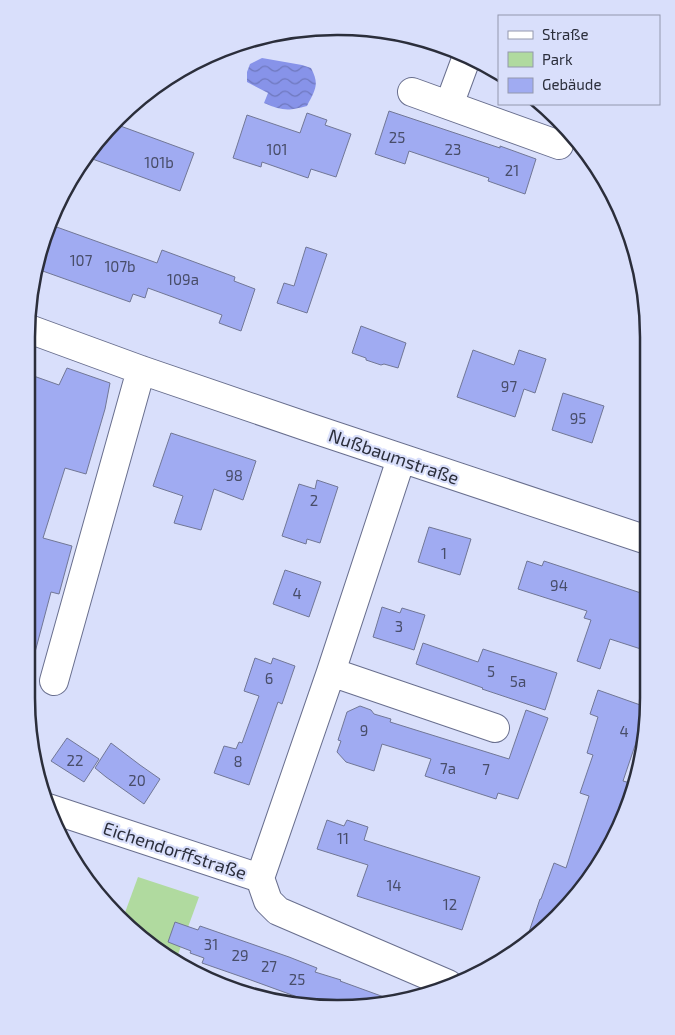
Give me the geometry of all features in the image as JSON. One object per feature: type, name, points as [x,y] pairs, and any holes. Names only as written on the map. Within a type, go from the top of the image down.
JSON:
[{"type":"street","points":[[449,105],[464,63]]},
{"type":"street","points":[[412,92],[559,145]]},
{"type":"street","name":"Nußbaumstraße","points":[[35,331],[141,370],[401,459],[640,538]]},
{"type":"street","points":[[54,681],[141,370]]},
{"type":"street","points":[[260,878],[331,672],[401,459]]},
{"type":"street","points":[[331,672],[495,728]]},
{"type":"street","name":"Eichendorffstraße","points":[[57,811],[260,878],[268,900],[278,911],[442,981]]},
{"type":"green space","points":[[138,877],[199,897],[178,954],[153,937],[125,912]]},
{"type":"water","points":[[262,58],[311,68],[316,83],[307,106],[286,109],[276,108],[264,103],[268,93],[247,82],[247,72],[250,64]]},
{"type":"building","points":[[389,111],[536,159],[525,194],[488,181],[489,178],[409,151],[405,164],[375,154]]},
{"type":"building","points":[[307,113],[327,120],[325,125],[351,134],[336,177],[311,169],[308,178],[262,162],[261,167],[233,158],[247,115],[300,133]]},
{"type":"building","points":[[122,126],[194,153],[180,191],[93,159]]},
{"type":"building","points":[[56,227],[157,263],[162,250],[235,277],[234,281],[255,289],[241,331],[219,323],[222,315],[148,288],[145,298],[133,294],[130,302],[42,271]]},
{"type":"building","points":[[306,247],[327,254],[307,313],[277,303],[284,283],[294,286]]},
{"type":"building","points":[[361,326],[406,343],[398,368],[384,364],[381,365],[352,353]]},
{"type":"building","points":[[473,350],[514,365],[519,350],[546,359],[535,393],[524,389],[515,417],[457,397]]},
{"type":"building","points":[[67,368],[110,383],[105,409],[86,474],[65,468],[43,538],[72,546],[59,594],[51,592],[35,652],[35,376],[59,385]]},
{"type":"building","points":[[563,393],[604,406],[592,443],[552,430]]},
{"type":"building","points":[[171,433],[256,461],[243,500],[214,489],[201,530],[174,523],[183,496],[153,486]]},
{"type":"building","points":[[317,480],[338,487],[320,543],[307,539],[306,544],[282,536],[299,484],[315,489]]},
{"type":"building","points":[[429,527],[471,539],[460,575],[418,562]]},
{"type":"building","points":[[527,561],[542,566],[544,561],[640,593],[640,649],[610,639],[600,669],[577,661],[591,620],[584,618],[587,611],[518,589]]},
{"type":"building","points":[[285,570],[321,582],[309,617],[273,604]]},
{"type":"building","points":[[382,607],[400,613],[402,608],[425,615],[414,650],[373,637]]},
{"type":"building","points":[[423,643],[478,662],[483,649],[557,673],[545,710],[416,664]]},
{"type":"building","points":[[255,658],[271,664],[273,658],[295,666],[282,704],[278,702],[249,785],[214,773],[224,746],[236,749],[239,742],[242,743],[259,696],[244,691]]},
{"type":"building","points":[[598,690],[640,705],[636,742],[623,781],[628,782],[609,831],[589,866],[565,897],[529,931],[554,863],[566,868],[589,796],[580,793],[593,755],[587,753],[598,717],[590,714]]},
{"type":"building","points":[[360,706],[371,710],[374,714],[391,719],[390,722],[509,759],[526,710],[548,718],[518,799],[498,793],[496,799],[425,776],[431,759],[382,744],[374,771],[346,762],[337,752],[341,741],[338,740],[347,712]]},
{"type":"building","points":[[67,738],[99,759],[84,782],[51,761]]},
{"type":"building","points":[[111,743],[160,779],[144,804],[95,768]]},
{"type":"building","points":[[327,820],[344,826],[347,820],[368,827],[364,840],[480,877],[462,930],[357,896],[368,865],[317,849]]},
{"type":"building","points":[[175,922],[198,930],[200,926],[289,957],[317,968],[315,972],[382,996],[338,1000],[297,997],[202,963],[204,958],[168,942]]}]
